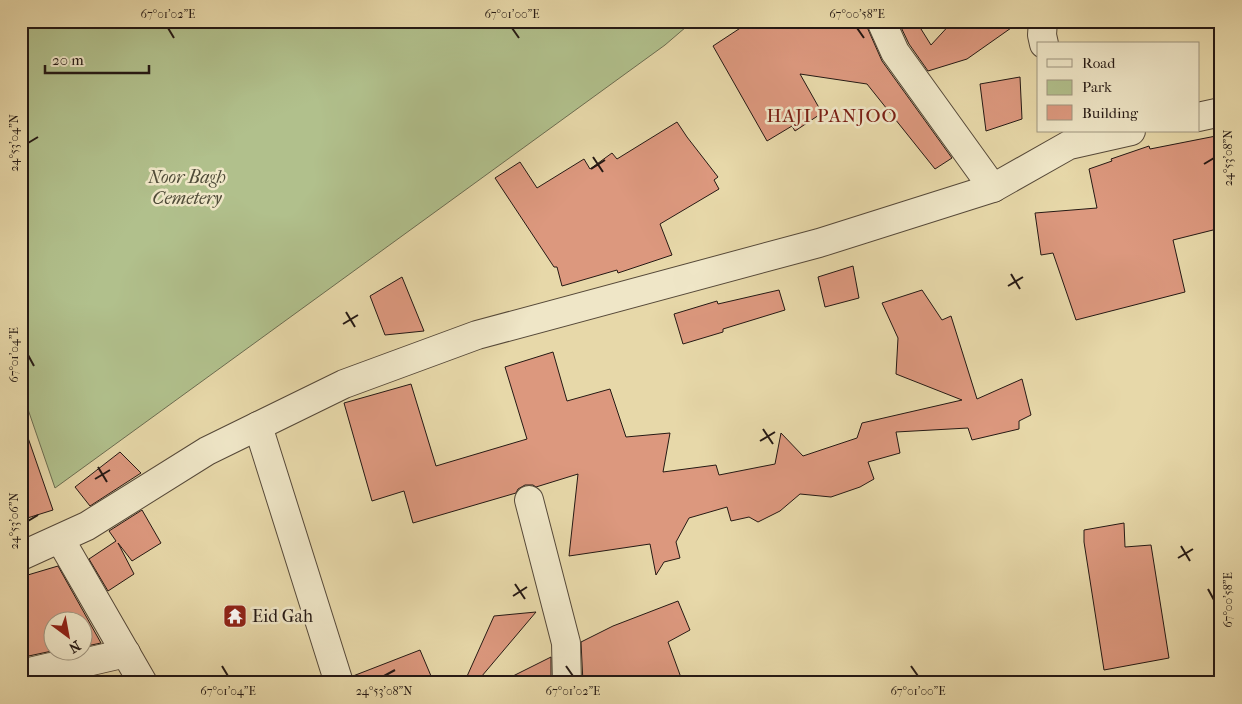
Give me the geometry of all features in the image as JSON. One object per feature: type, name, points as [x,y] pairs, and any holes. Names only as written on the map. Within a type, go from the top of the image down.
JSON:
[{"type":"street","points":[[881,21],[895,52],[992,188]]},
{"type":"street","points":[[1043,21],[1044,42]]},
{"type":"street","points":[[1200,117],[1221,112]]},
{"type":"street","points":[[21,556],[87,526],[207,452],[344,384],[477,336],[819,243],[992,188],[1067,138],[1122,132]]},
{"type":"street","points":[[258,426],[339,683]]},
{"type":"street","points":[[529,500],[566,643],[567,683]]},
{"type":"street","points":[[60,539],[143,683]]},
{"type":"street","points":[[21,674],[51,667],[70,666],[126,653]]},
{"type":"green space","name":"Noor Bagh Cemetery","points":[[21,21],[693,21],[665,45],[55,488],[21,389]]},
{"type":"building","points":[[751,21],[866,21],[882,61],[952,158],[935,169],[867,84],[800,74],[822,113],[795,131],[792,126],[767,141],[713,46]]},
{"type":"building","points":[[898,21],[916,21],[931,45],[953,21],[1021,21],[967,59],[928,71],[909,44]]},
{"type":"building","points":[[1020,77],[1022,119],[986,131],[980,84]]},
{"type":"building","points":[[677,122],[718,177],[714,180],[719,189],[660,224],[672,255],[618,273],[617,270],[562,286],[557,267],[554,267],[495,178],[520,162],[537,188],[584,159],[590,169],[612,153],[617,159]]},
{"type":"building","points":[[1221,135],[1221,228],[1173,240],[1185,292],[1076,320],[1053,253],[1041,255],[1035,213],[1097,208],[1089,169],[1112,161],[1111,159],[1149,146],[1150,149]]},
{"type":"building","points":[[853,266],[859,298],[825,307],[818,277]]},
{"type":"building","points":[[402,277],[424,331],[385,335],[370,296]]},
{"type":"building","points":[[779,290],[785,310],[723,329],[723,332],[683,344],[674,314],[717,301],[718,304]]},
{"type":"building","points":[[922,290],[942,320],[951,316],[977,399],[1022,379],[1031,415],[1019,421],[1019,429],[972,440],[968,428],[896,432],[900,453],[868,462],[874,479],[860,487],[831,497],[800,494],[780,511],[758,522],[749,517],[731,521],[727,507],[689,518],[676,542],[680,558],[664,562],[656,575],[650,544],[569,556],[578,474],[536,487],[525,485],[518,489],[516,493],[413,523],[404,491],[372,501],[344,403],[411,384],[436,466],[527,439],[505,367],[553,352],[567,401],[610,389],[626,437],[670,433],[663,472],[716,465],[719,475],[775,464],[781,433],[803,456],[857,438],[862,423],[962,400],[896,374],[898,338],[882,303]]},
{"type":"building","points":[[26,432],[53,510],[21,520],[21,433]]},
{"type":"building","points":[[120,452],[141,473],[90,506],[75,487]]},
{"type":"building","points":[[142,510],[161,543],[132,561],[118,543],[134,574],[108,591],[89,559],[116,541],[109,531]]},
{"type":"building","points":[[1124,523],[1125,547],[1151,545],[1169,658],[1104,670],[1084,542],[1084,530]]},
{"type":"building","points":[[58,566],[84,612],[42,612],[42,653],[24,657],[21,646],[21,577]]},
{"type":"building","points":[[678,601],[690,630],[668,642],[683,683],[583,683],[581,642],[613,626]]},
{"type":"building","points":[[536,612],[476,683],[464,683],[494,616]]},
{"type":"building","points":[[92,627],[101,643],[92,645]]},
{"type":"building","points":[[420,650],[434,683],[354,683],[353,676]]},
{"type":"building","points":[[551,657],[551,683],[499,683]]},
{"type":"building","points":[[90,677],[90,683],[52,683],[73,681]]},
{"type":"place","name":"Eid Gah","points":[[235,616]]},
{"type":"district","name":"HAJI PANJOO","points":[[832,115]]}]
